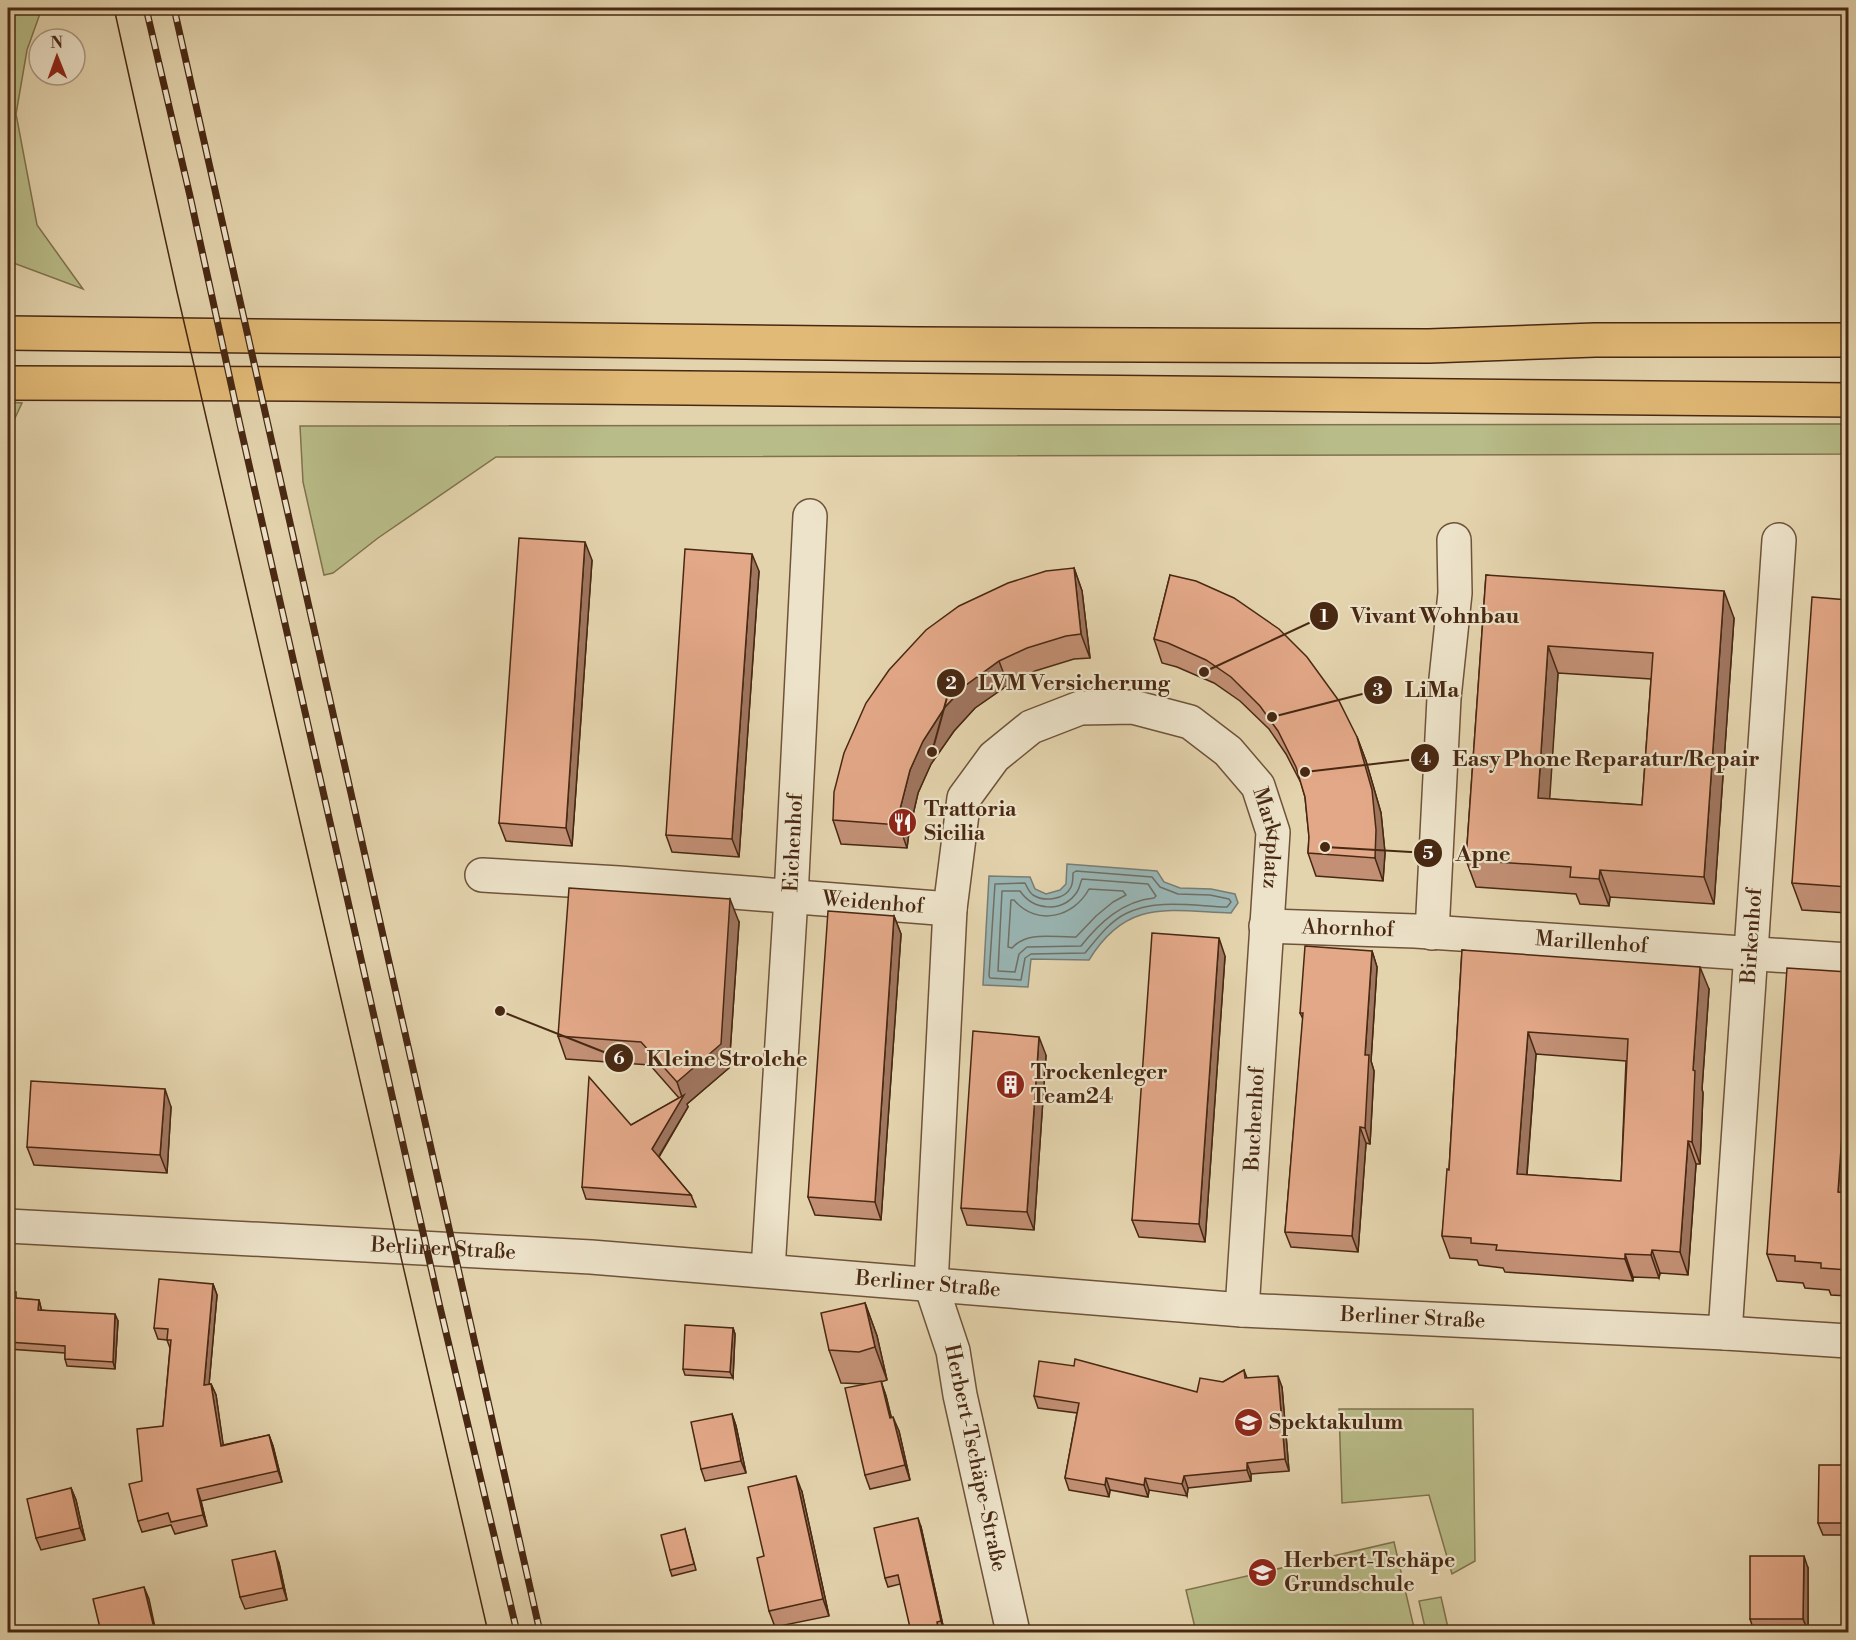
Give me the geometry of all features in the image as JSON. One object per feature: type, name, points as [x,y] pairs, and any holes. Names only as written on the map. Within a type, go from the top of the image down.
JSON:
[{"type":"main road","points":[[8,333],[928,344],[1429,346],[1595,340],[1848,340]]},
{"type":"main road","points":[[8,383],[1848,400]]},
{"type":"street","name":"Eichenhof","points":[[482,875],[791,897],[810,516]]},
{"type":"street","points":[[1432,933],[1444,698],[1455,593],[1454,540]]},
{"type":"street","name":"Birkenhof","points":[[1725,1333],[1779,540]]},
{"type":"street","name":"Marktplatz","points":[[950,909],[964,798],[994,757],[1031,727],[1080,708],[1133,707],[1190,722],[1228,751],[1258,786],[1273,832],[1266,927]]},
{"type":"street","name":"Weidenhof","points":[[768,1270],[791,897],[950,909],[931,1285]]},
{"type":"street","name":"Ahornhof","points":[[1266,927],[1432,933]]},
{"type":"street","name":"Buchenhof","points":[[1242,1310],[1266,927]]},
{"type":"street","name":"Marillenhof","points":[[1432,933],[1848,960]]},
{"type":"street","name":"Berliner Straße","points":[[8,1226],[591,1257],[1242,1310],[1848,1341]]},
{"type":"street","name":"Herbert-Tschäpe-Straße","points":[[931,1285],[953,1351],[960,1395],[1013,1632]]},
{"type":"green space","points":[[8,8],[42,8],[35,27],[27,27],[27,50],[16,114],[37,225],[83,289],[8,261]]},
{"type":"green space","points":[[8,402],[22,403],[8,433]]},
{"type":"green space","points":[[1848,424],[1848,454],[496,457],[378,538],[333,573],[324,575],[303,482],[300,426]]},
{"type":"green space","points":[[1339,1409],[1473,1409],[1475,1561],[1452,1574],[1429,1495],[1342,1503]]},
{"type":"green space","points":[[1394,1542],[1415,1632],[1196,1632],[1186,1590]]},
{"type":"green space","points":[[1441,1597],[1449,1632],[1426,1632],[1419,1601]]},
{"type":"water","points":[[1067,864],[1157,871],[1164,882],[1180,888],[1211,889],[1235,894],[1238,903],[1231,913],[1169,911],[1151,912],[1134,917],[1118,926],[1103,940],[1089,960],[1031,959],[1028,987],[983,985],[989,876],[1030,877],[1035,889],[1046,894],[1060,890],[1066,884]]},
{"type":"building","points":[[519,538],[585,542],[566,828],[499,823]]},
{"type":"building","points":[[685,549],[752,554],[732,839],[666,835]]},
{"type":"building","points":[[1074,568],[1081,634],[1066,636],[1027,648],[999,661],[966,685],[945,707],[923,741],[910,770],[900,809],[899,825],[833,820],[834,792],[844,753],[866,703],[889,670],[926,630],[959,606],[1008,583],[1046,571]]},
{"type":"building","points":[[1170,575],[1196,581],[1234,598],[1279,629],[1307,657],[1339,701],[1357,737],[1372,790],[1376,830],[1375,858],[1308,853],[1309,837],[1305,797],[1296,767],[1278,731],[1260,706],[1231,677],[1206,660],[1154,639]]},
{"type":"building","points":[[1486,575],[1724,591],[1704,877],[1600,870],[1599,879],[1570,877],[1571,867],[1466,860]],"holes":[[[1548,646],[1653,653],[1642,805],[1538,798]]]},
{"type":"building","points":[[1812,597],[1848,600],[1848,887],[1792,883]]},
{"type":"building","points":[[569,888],[730,899],[721,1044],[677,1082],[641,1042],[558,1036]]},
{"type":"building","points":[[828,911],[894,916],[875,1202],[808,1197]]},
{"type":"building","points":[[1152,933],[1219,938],[1199,1224],[1132,1220]]},
{"type":"building","points":[[1305,946],[1372,951],[1365,1055],[1369,1055],[1365,1128],[1360,1127],[1352,1236],[1285,1232],[1303,1013],[1300,1013]]},
{"type":"building","points":[[1462,950],[1700,967],[1693,1070],[1695,1071],[1692,1142],[1688,1141],[1680,1252],[1652,1250],[1651,1255],[1625,1254],[1625,1259],[1496,1250],[1497,1245],[1471,1243],[1471,1238],[1442,1236],[1447,1169],[1449,1170]],"holes":[[[1528,1032],[1628,1039],[1621,1181],[1517,1174]]]},
{"type":"building","points":[[1787,968],[1848,972],[1848,1049],[1838,1192],[1848,1193],[1848,1270],[1821,1268],[1821,1263],[1795,1261],[1795,1256],[1767,1254]]},
{"type":"building","points":[[973,1031],[1039,1037],[1027,1212],[961,1208]]},
{"type":"building","points":[[589,1077],[631,1125],[684,1095],[652,1149],[691,1195],[582,1187]]},
{"type":"building","points":[[31,1081],[165,1089],[160,1155],[27,1147]]},
{"type":"building","points":[[159,1279],[213,1284],[204,1385],[211,1384],[221,1446],[269,1435],[278,1471],[197,1489],[203,1515],[171,1522],[168,1513],[138,1521],[129,1484],[142,1481],[137,1429],[163,1426],[171,1340],[167,1340],[168,1329],[154,1328]]},
{"type":"building","points":[[8,1291],[16,1292],[16,1298],[39,1300],[38,1310],[115,1314],[113,1362],[65,1359],[65,1346],[8,1342]]},
{"type":"building","points":[[865,1303],[875,1347],[859,1352],[829,1350],[821,1313]]},
{"type":"building","points":[[685,1325],[733,1328],[730,1372],[683,1369]]},
{"type":"building","points":[[1075,1359],[1197,1392],[1200,1378],[1223,1382],[1244,1370],[1245,1378],[1278,1376],[1285,1459],[1247,1463],[1247,1470],[1184,1476],[1182,1484],[1145,1478],[1144,1485],[1106,1478],[1105,1485],[1065,1478],[1079,1403],[1034,1396],[1039,1361],[1074,1366]]},
{"type":"building","points":[[881,1381],[905,1465],[865,1475],[845,1388]]},
{"type":"building","points":[[732,1414],[741,1461],[701,1469],[691,1422]]},
{"type":"building","points":[[1819,1465],[1847,1465],[1846,1523],[1818,1523]]},
{"type":"building","points":[[796,1476],[823,1599],[769,1611],[757,1558],[764,1556],[748,1487]]},
{"type":"building","points":[[71,1488],[80,1528],[36,1538],[27,1499]]},
{"type":"building","points":[[918,1518],[941,1621],[937,1622],[939,1632],[911,1632],[898,1575],[885,1578],[874,1528]]},
{"type":"building","points":[[685,1529],[694,1564],[670,1570],[661,1535]]},
{"type":"building","points":[[275,1551],[283,1588],[240,1597],[232,1560]]},
{"type":"building","points":[[1750,1556],[1804,1556],[1803,1619],[1750,1619]]},
{"type":"building","points":[[144,1587],[155,1632],[101,1632],[93,1599]]},
{"type":"tram line","points":[[114,8],[177,292],[488,1632]]},
{"type":"railway","points":[[146,8],[439,1303],[517,1632]]},
{"type":"railway","points":[[174,8],[540,1632]]},
{"type":"place","name":"Vivant Wohnbau","points":[[1204,672]]},
{"type":"place","name":"LiMa","points":[[1272,717]]},
{"type":"place","name":"LVM Versicherung","points":[[932,752]]},
{"type":"place","name":"Easy Phone Reparatur/Repair","points":[[1305,772]]},
{"type":"place","name":"Trattoria Sicilia","points":[[903,822]]},
{"type":"place","name":"Apne","points":[[1325,847]]},
{"type":"place","name":"Kleine Strolche","points":[[500,1011]]},
{"type":"place","name":"Trockenleger Team24","points":[[1010,1085]]},
{"type":"place","name":"Spektakulum","points":[[1248,1423]]},
{"type":"place","name":"Herbert-Tschäpe Grundschule","points":[[1263,1573]]}]
